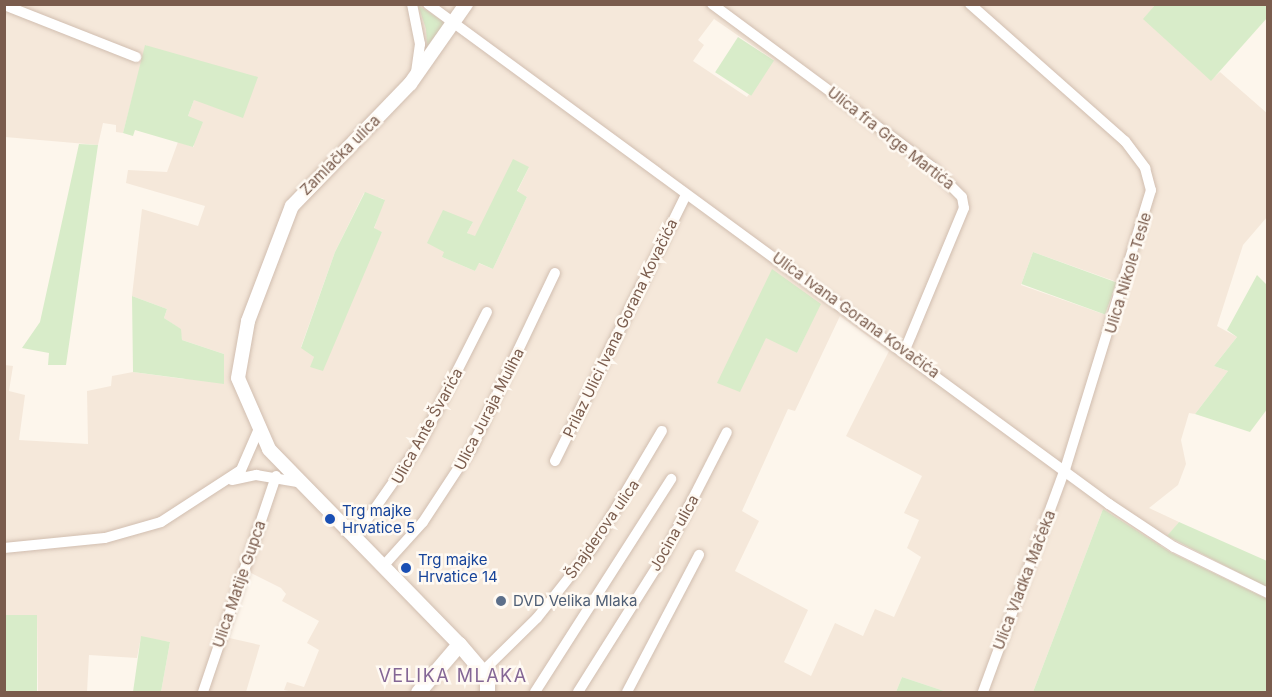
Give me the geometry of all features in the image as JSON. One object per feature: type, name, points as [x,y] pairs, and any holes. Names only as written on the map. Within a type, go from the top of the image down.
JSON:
[{"type":"main road","points":[[418,693],[459,644],[483,672],[490,692]]},
{"type":"street","points":[[412,4],[420,44],[414,79]]},
{"type":"street","name":"Ulica Ivana Gorana Kovačića","points":[[428,4],[686,195],[904,350],[1174,547],[1268,593]]},
{"type":"street","name":"Zamlačka ulica","points":[[258,431],[242,395],[242,343],[292,206],[414,79],[466,4]]},
{"type":"street","name":"Ulica fra Grge Martića","points":[[712,4],[932,167],[962,197],[961,214],[904,350]]},
{"type":"street","name":"Ulica Nikole Tesle","points":[[970,4],[1125,141],[1149,179],[1141,236],[1065,469]]},
{"type":"street","points":[[4,5],[136,57]]},
{"type":"street","name":"Prilaz Ulici Ivana Gorana Kovačića","points":[[555,461],[686,195]]},
{"type":"street","name":"Ulica Juraja Muliha","points":[[386,563],[423,522],[471,449],[555,273]]},
{"type":"street","name":"Ulica Ante Švarića","points":[[357,534],[420,444],[487,312]]},
{"type":"street","points":[[258,431],[297,482],[357,534],[386,563],[459,644]]},
{"type":"street","points":[[4,548],[135,532],[189,508],[229,481],[248,461],[258,431]]},
{"type":"street","name":"Šnajderova ulica","points":[[483,672],[537,618],[593,547],[662,431]]},
{"type":"street","name":"Jocina ulica","points":[[578,693],[663,557],[727,432]]},
{"type":"street","name":"Ulica Vladka Mačeka","points":[[983,693],[1065,469]]},
{"type":"street","points":[[229,481],[276,476],[297,482]]},
{"type":"street","name":"Ulica Matije Gupca","points":[[203,693],[276,476]]},
{"type":"street","points":[[535,693],[672,479]]},
{"type":"street","points":[[627,693],[699,555]]},
{"type":"shaded area","points":[[4,5],[1155,5],[1144,19],[1211,80],[1220,72],[1268,114],[1267,217],[1243,245],[1217,326],[1237,337],[1214,366],[1228,371],[1195,414],[1189,413],[1181,440],[1186,464],[1178,485],[1149,508],[1179,522],[1160,546],[1103,509],[1033,692],[947,692],[902,677],[896,692],[293,692],[284,690],[287,682],[304,687],[319,650],[307,643],[319,621],[282,601],[286,594],[281,588],[245,570],[225,637],[260,645],[246,692],[161,692],[170,642],[141,637],[137,658],[89,655],[87,692],[38,692],[37,615],[5,615],[5,365],[13,366],[9,391],[25,395],[19,440],[88,444],[87,391],[111,386],[112,376],[133,372],[184,379],[224,354],[182,340],[180,329],[164,318],[167,309],[132,296],[142,209],[198,226],[205,206],[126,183],[128,170],[167,172],[178,142],[194,147],[188,116],[194,100],[146,45],[123,133],[116,132],[116,125],[103,123],[98,145],[5,137]],"holes":[[[714,19],[774,60],[747,97],[693,61],[704,45],[698,40]],[[529,167],[517,192],[527,197],[493,269],[478,263],[475,271],[442,257],[473,222],[467,233],[475,237]],[[364,193],[384,199],[374,229],[382,232],[314,357],[301,347],[335,252]],[[1033,252],[1117,282],[1106,315],[1021,285]],[[820,304],[797,353],[766,337]],[[840,316],[889,351],[846,436],[922,476],[904,513],[919,520],[907,548],[921,557],[894,617],[875,609],[863,636],[835,623],[811,676],[784,662],[808,610],[735,571],[759,521],[742,511],[788,409],[795,411]]]},
{"type":"green space","points":[[418,5],[445,23],[427,46],[426,29]]},
{"type":"green space","points":[[1155,5],[1267,5],[1267,18],[1211,81],[1143,19]]},
{"type":"green space","points":[[738,37],[774,60],[751,96],[715,72]]},
{"type":"green space","points":[[145,45],[258,77],[243,118],[194,100],[188,116],[203,122],[193,147],[135,130],[133,136],[123,133]]},
{"type":"green space","points":[[79,144],[98,145],[66,365],[48,365],[49,353],[22,348],[40,322]]},
{"type":"green space","points":[[513,159],[529,167],[517,191],[527,197],[493,269],[479,263],[475,271],[442,257],[444,252],[427,243],[443,210],[473,222],[467,233],[475,236]]},
{"type":"green space","points":[[365,192],[385,200],[374,228],[382,232],[323,371],[310,367],[314,357],[301,348],[335,252]]},
{"type":"green space","points":[[1033,252],[1117,282],[1105,314],[1021,284]]},
{"type":"green space","points":[[772,269],[821,304],[797,353],[766,338],[740,392],[717,383]]},
{"type":"green space","points":[[1257,275],[1267,285],[1268,408],[1250,432],[1195,414],[1228,371],[1214,366],[1237,337],[1227,330]]},
{"type":"green space","points":[[132,296],[167,309],[164,318],[181,329],[182,340],[224,354],[224,384],[133,372]]},
{"type":"green space","points":[[1103,509],[1170,552],[1267,599],[1267,692],[1033,692]]},
{"type":"green space","points":[[1179,522],[1267,561],[1267,587],[1167,536]]},
{"type":"green space","points":[[4,615],[37,615],[37,692],[4,692]]},
{"type":"green space","points":[[141,636],[170,642],[161,692],[133,692]]},
{"type":"green space","points":[[902,677],[947,692],[896,692]]},
{"type":"place","name":"Trg majke Hrvatice 5","points":[[330,519]]},
{"type":"place","name":"Trg majke Hrvatice 14","points":[[406,568]]},
{"type":"place","name":"DVD Velika Mlaka","points":[[501,601]]},
{"type":"district","name":"VELIKA MLAKA","points":[[453,676]]}]
